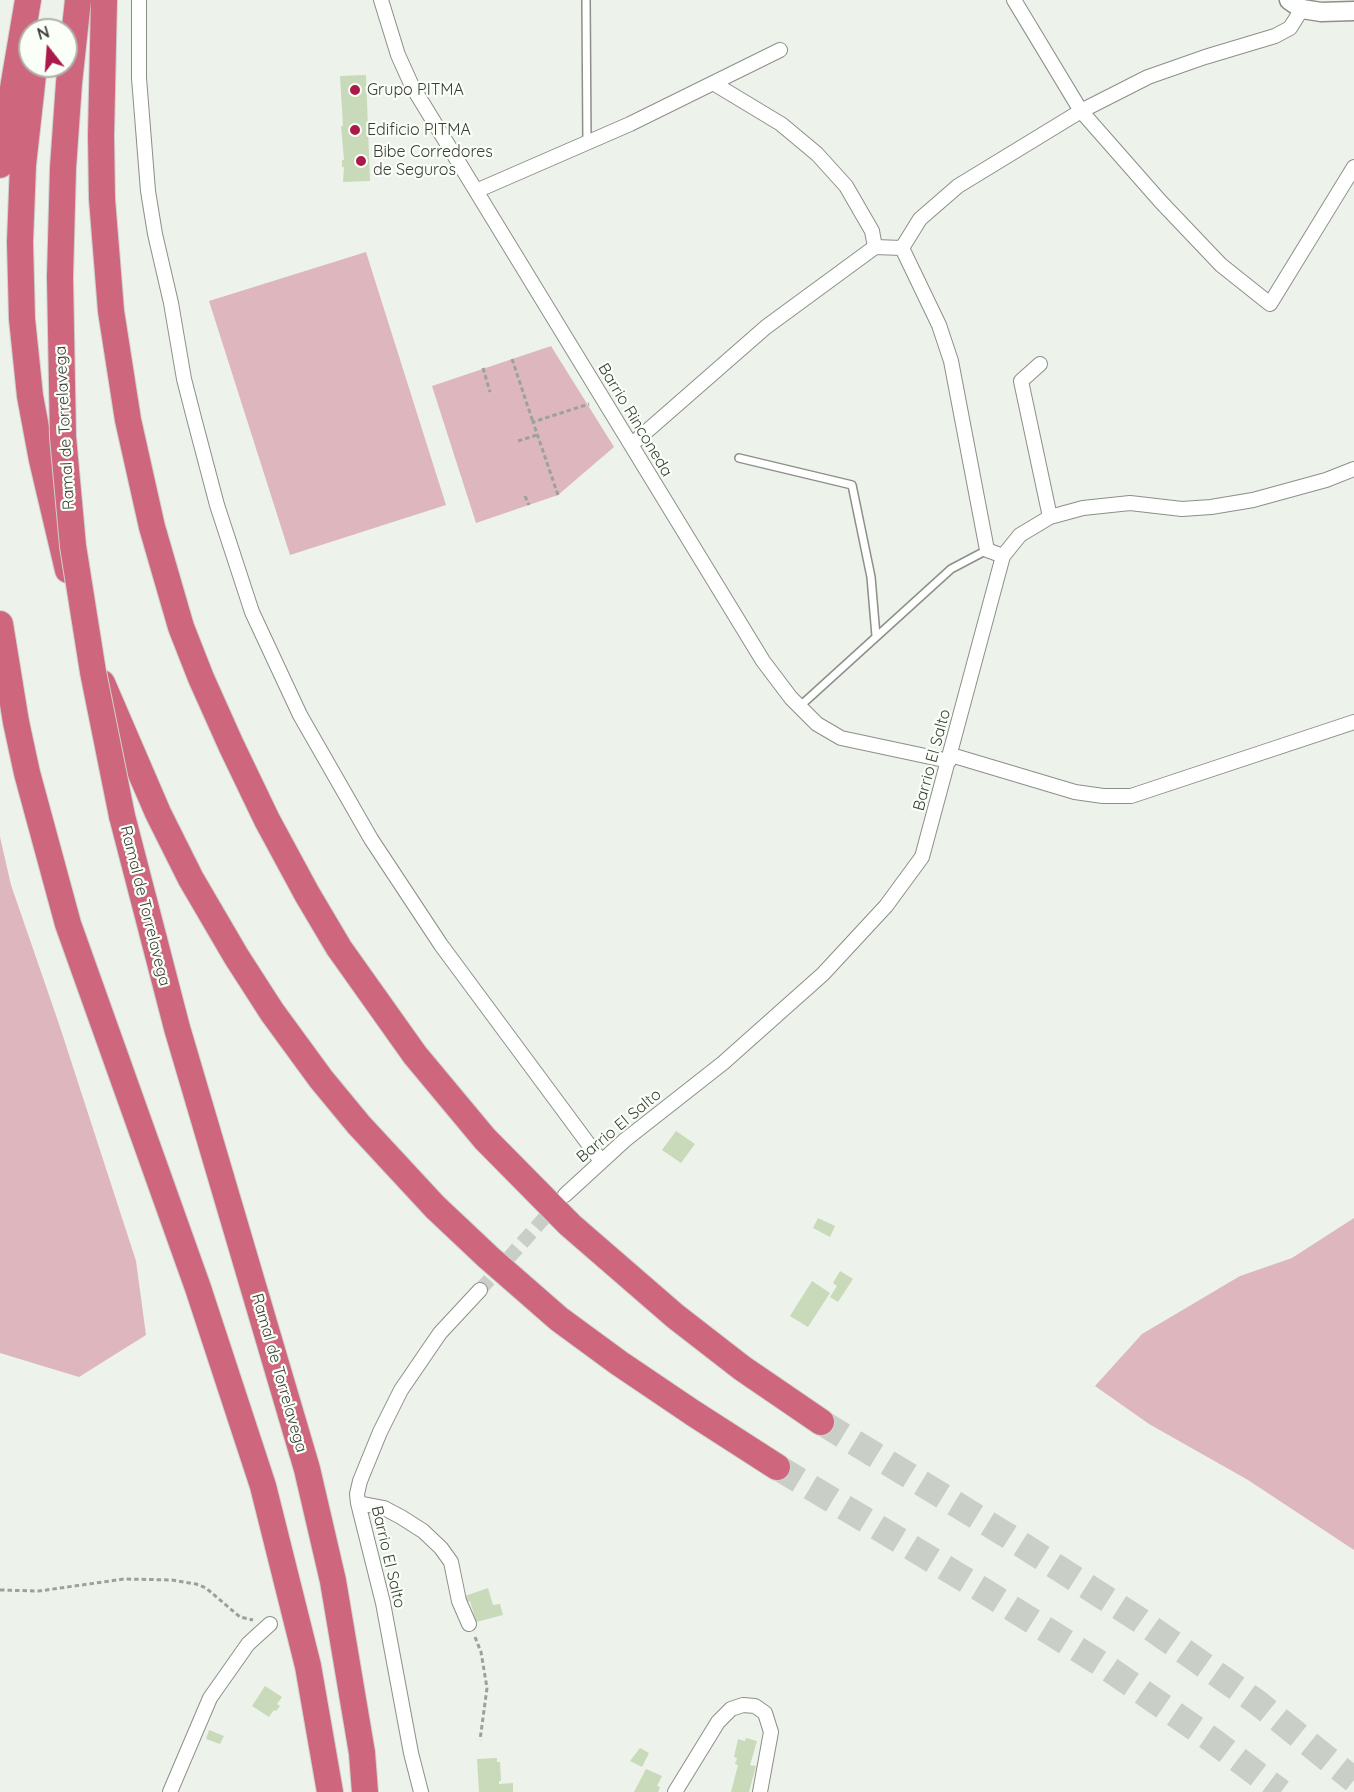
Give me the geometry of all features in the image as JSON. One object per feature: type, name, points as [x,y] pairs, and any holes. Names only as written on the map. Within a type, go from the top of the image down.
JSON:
[{"type":"highway","points":[[0,165],[28,0]]},
{"type":"highway","points":[[42,18],[44,0]]},
{"type":"highway","name":"Ramal de Torrelavega","points":[[78,0],[63,168],[60,277],[63,437],[73,546],[95,683],[122,816],[177,1028],[307,1469],[337,1604],[362,1753],[365,1792]]},
{"type":"highway","points":[[104,0],[102,199],[111,311],[128,420],[152,527],[181,627],[201,678],[267,820],[344,956],[415,1055],[485,1139],[570,1225],[649,1295],[742,1368],[821,1422]]},
{"type":"highway","points":[[33,78],[23,165],[20,278],[24,353],[42,460],[74,596],[107,696],[158,813],[191,879],[266,1003],[321,1079],[359,1125],[435,1207],[488,1257],[559,1318],[665,1395],[777,1467]]},
{"type":"highway","points":[[0,624],[27,773],[68,924],[198,1288],[263,1486],[308,1666],[330,1792]]},
{"type":"street","points":[[139,0],[139,78],[148,191],[155,234],[171,303],[184,380],[217,505],[252,612],[300,715],[371,839],[441,945],[601,1161]]},
{"type":"street","name":"Barrio Rinconeda","points":[[381,0],[398,54],[412,86],[763,661],[791,698],[817,724],[841,738],[950,758],[1075,792],[1103,796],[1131,796],[1354,722]]},
{"type":"street","points":[[1014,0],[1081,111],[1161,202],[1221,265],[1270,304],[1354,167]]},
{"type":"street","points":[[902,248],[920,219],[958,186],[1081,111],[1148,77],[1275,36],[1290,28],[1295,4],[1321,12],[1354,11]]},
{"type":"street","points":[[476,190],[630,124],[780,50]]},
{"type":"street","points":[[713,83],[781,124],[817,154],[846,186],[872,231],[875,247]]},
{"type":"street","points":[[631,446],[766,327],[875,247],[902,248]]},
{"type":"street","points":[[902,248],[939,325],[951,361],[987,550],[1003,556]]},
{"type":"street","points":[[1040,364],[1022,381],[1050,517]]},
{"type":"street","name":"Barrio El Salto","points":[[565,1195],[601,1161],[723,1063],[823,974],[886,906],[922,857],[1003,556],[1020,534],[1050,517],[1083,508],[1130,503],[1182,509],[1212,507],[1253,500],[1326,480],[1354,469]]},
{"type":"street","name":"Barrio El Salto","points":[[421,1792],[411,1753],[383,1603],[358,1503],[360,1481],[380,1432],[401,1390],[434,1341],[480,1290]]},
{"type":"street","points":[[358,1503],[384,1508],[401,1517],[423,1531],[441,1548],[451,1562],[459,1601],[469,1624]]},
{"type":"street","points":[[171,1792],[210,1698],[248,1644],[270,1624]]},
{"type":"street","points":[[675,1792],[718,1722],[731,1709],[743,1705],[755,1706],[765,1713],[771,1732],[760,1792]]},
{"type":"lane","points":[[586,0],[586,143]]},
{"type":"lane","points":[[739,458],[852,485],[871,577],[876,636]]},
{"type":"lane","points":[[800,706],[951,569],[987,550]]},
{"type":"path","points":[[512,359],[558,495]]},
{"type":"path","points":[[483,368],[490,392]]},
{"type":"path","points":[[533,423],[602,398]]},
{"type":"path","points":[[518,441],[537,435]]},
{"type":"path","points":[[525,496],[529,505]]},
{"type":"path","points":[[0,1590],[39,1591],[124,1579],[172,1580],[206,1588],[240,1617],[270,1624]]},
{"type":"path","points":[[469,1624],[481,1652],[487,1688],[480,1740]]},
{"type":"shaded area","points":[[366,252],[446,505],[290,555],[209,301]]},
{"type":"shaded area","points":[[551,346],[614,447],[558,495],[476,523],[432,386]]},
{"type":"shaded area","points":[[0,837],[11,885],[136,1261],[146,1335],[79,1377],[0,1353]]},
{"type":"shaded area","points":[[1354,1218],[1354,1550],[1248,1480],[1149,1424],[1095,1386],[1142,1334],[1240,1276],[1292,1258]]},
{"type":"building","name":"Edificio PITMA","points":[[366,75],[370,181],[343,182],[340,76]]},
{"type":"building","points":[[676,1131],[695,1144],[681,1163],[662,1150]]},
{"type":"building","points":[[818,1218],[835,1226],[830,1237],[813,1228]]},
{"type":"building","points":[[840,1271],[853,1279],[838,1302],[830,1297],[837,1286],[833,1283]]},
{"type":"building","points":[[812,1281],[830,1293],[808,1327],[790,1316]]},
{"type":"building","points":[[488,1588],[493,1605],[500,1604],[503,1615],[476,1622],[470,1601],[467,1602],[465,1596]]},
{"type":"building","points":[[265,1686],[282,1697],[277,1704],[280,1706],[269,1717],[252,1706]]},
{"type":"building","points":[[209,1730],[224,1736],[220,1744],[206,1739]]},
{"type":"building","points":[[746,1738],[757,1741],[750,1765],[756,1766],[749,1792],[731,1792],[738,1765],[735,1764],[737,1758],[734,1757],[738,1739],[745,1741]]},
{"type":"building","points":[[640,1748],[649,1753],[642,1767],[630,1761]]},
{"type":"building","points":[[497,1758],[497,1762],[500,1762],[501,1781],[499,1784],[513,1783],[513,1792],[479,1792],[477,1759]]},
{"type":"building","points":[[646,1769],[662,1776],[657,1786],[660,1787],[658,1792],[634,1792]]},
{"type":"tunnel","points":[[480,1290],[556,1205]]},
{"type":"tunnel","points":[[821,1422],[1008,1536],[1138,1619],[1258,1703],[1354,1780]]},
{"type":"tunnel","points":[[777,1467],[1106,1667],[1212,1740],[1281,1792]]},
{"type":"place","name":"Grupo PITMA","points":[[355,90]]},
{"type":"place","name":"Edificio PITMA","points":[[355,130]]},
{"type":"place","name":"Bibe Corredores de Seguros","points":[[361,161]]}]
